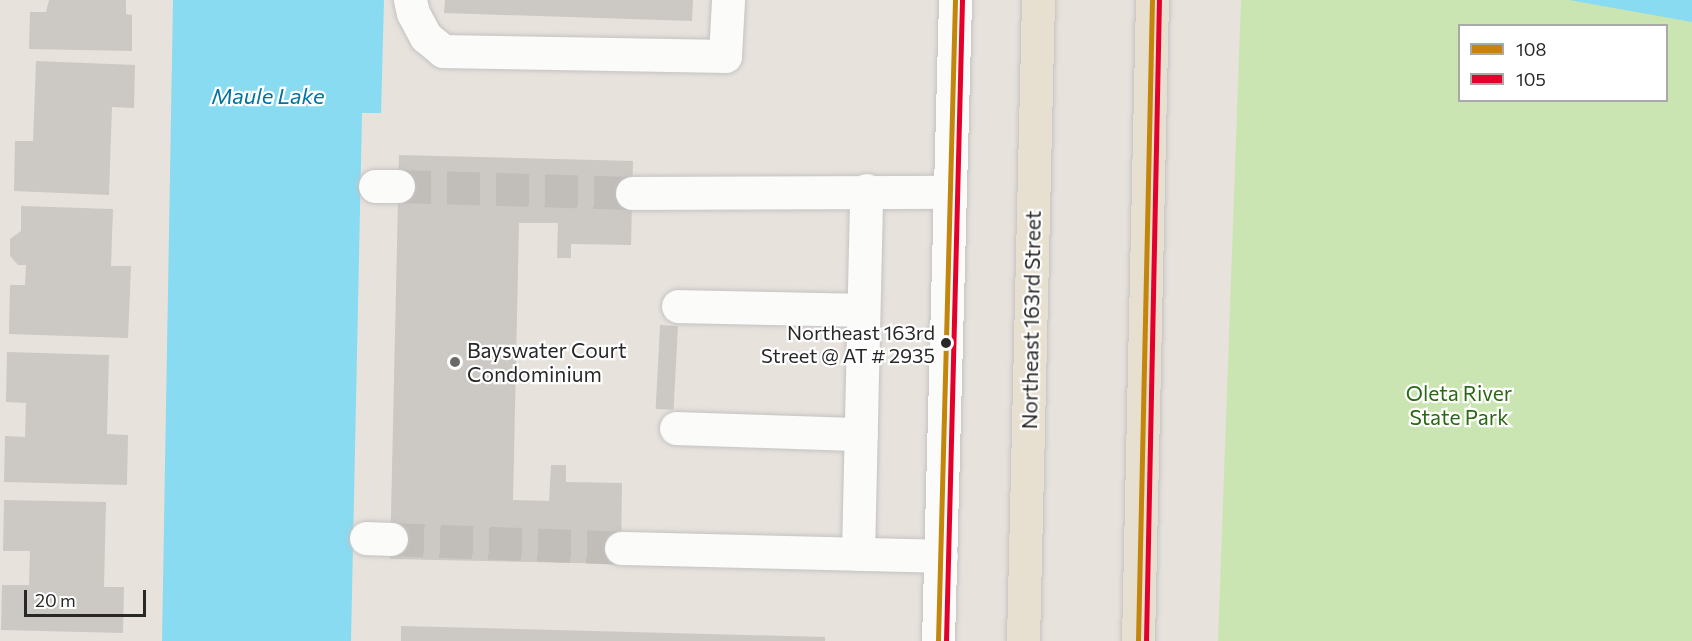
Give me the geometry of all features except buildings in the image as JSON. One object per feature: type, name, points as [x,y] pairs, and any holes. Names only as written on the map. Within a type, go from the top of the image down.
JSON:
[{"type":"main road","name":"Northeast 163rd Street","points":[[1023,641],[1038,0]]},
{"type":"main road","points":[[1138,641],[1152,0]]},
{"type":"street","points":[[410,0],[412,13],[426,36],[443,51],[725,56],[728,0]]},
{"type":"street","points":[[938,641],[955,0]]},
{"type":"street","points":[[632,193],[866,190],[950,192]]},
{"type":"street","points":[[858,554],[866,190]]},
{"type":"street","points":[[678,306],[863,310]]},
{"type":"street","points":[[676,428],[861,434]]},
{"type":"street","points":[[621,548],[941,556]]},
{"type":"green space","name":"Oleta River State Park","points":[[1241,0],[1692,0],[1692,641],[1218,641]]},
{"type":"water","name":"Maule Lake","points":[[173,0],[384,0],[381,113],[362,113],[351,641],[162,641]]},
{"type":"water","points":[[1569,0],[1692,0],[1692,22]]},
{"type":"tunnel","points":[[398,186],[632,193]]},
{"type":"tunnel","points":[[391,539],[621,548]]},
{"type":"transit line","name":"108","points":[[938,641],[955,0]]},
{"type":"transit line","name":"105","points":[[946,641],[962,0]]},
{"type":"transit line","name":"108","points":[[1138,641],[1152,0]]},
{"type":"transit line","name":"105","points":[[1146,641],[1159,0]]},
{"type":"place","name":"Northeast 163rd Street @ AT # 2935","points":[[946,343]]},
{"type":"place","name":"Bayswater Court Condominium","points":[[455,362]]}]
